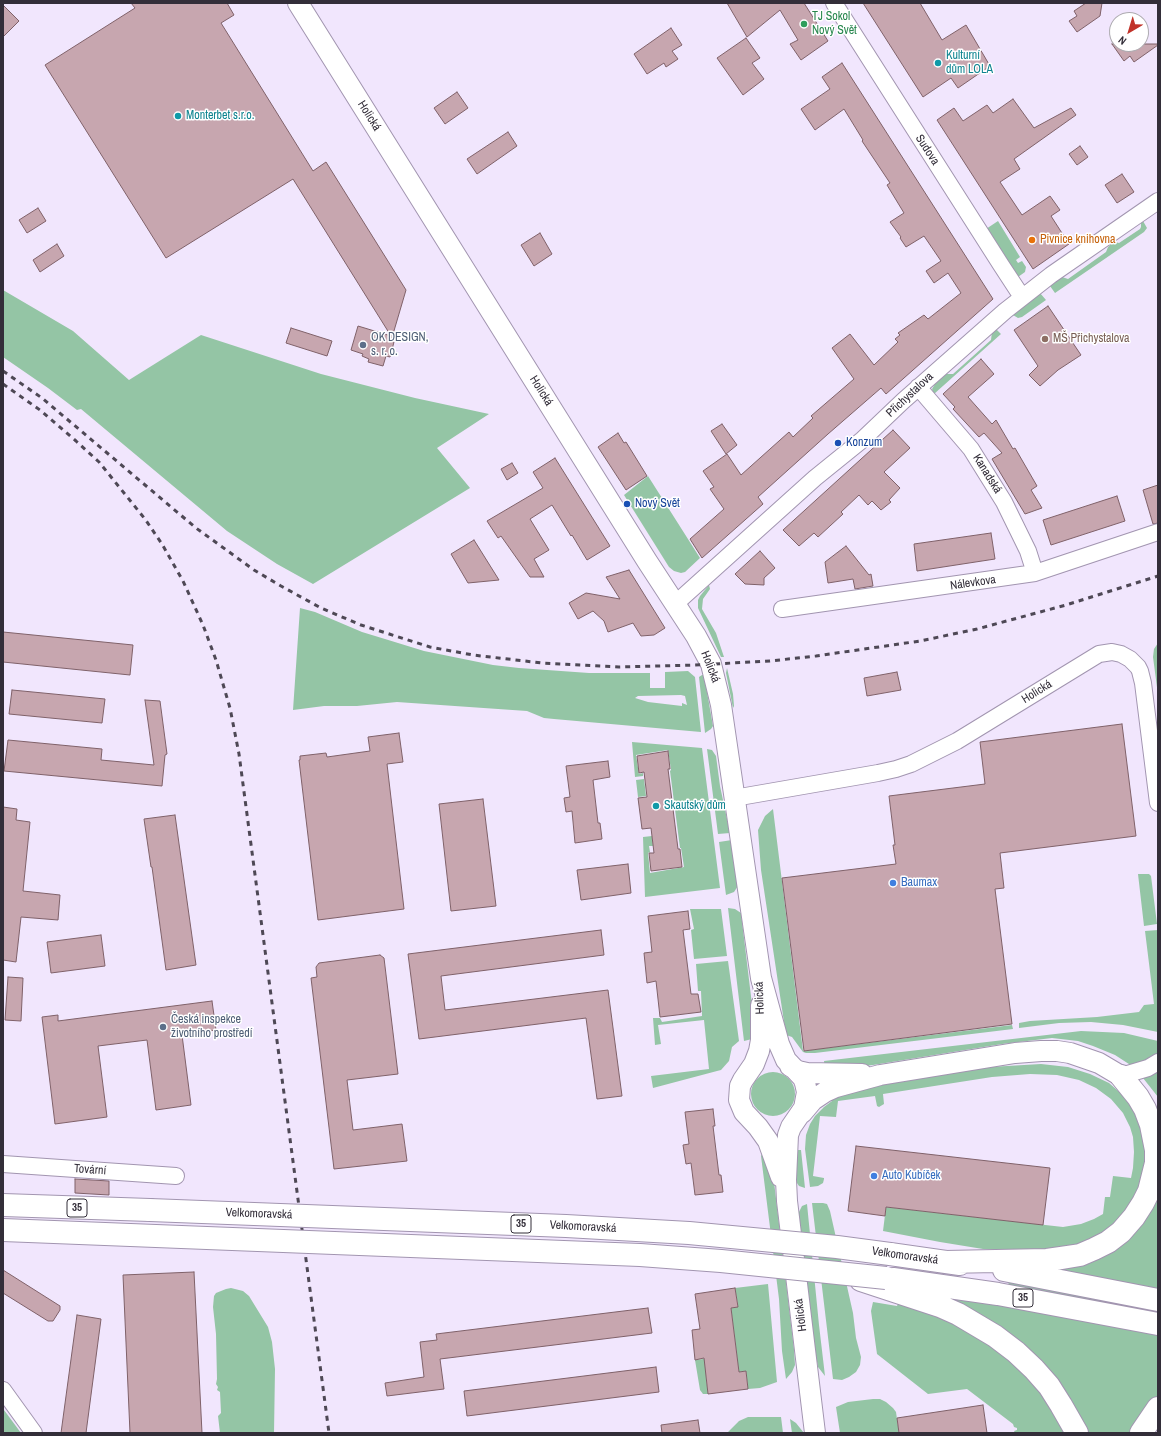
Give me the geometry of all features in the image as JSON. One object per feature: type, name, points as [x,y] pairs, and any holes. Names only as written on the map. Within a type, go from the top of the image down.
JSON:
[{"type":"main road","points":[[1121,1076],[1140,1090],[1158,1114]]},
{"type":"main road","points":[[945,1262],[1046,1260],[1080,1255],[1108,1242],[1120,1232],[1137,1213],[1149,1190],[1156,1163],[1156,1150],[1151,1125],[1145,1109],[1138,1097],[1121,1076]]},
{"type":"main road","name":"Velkomoravská","points":[[3,1205],[689,1233],[778,1241],[890,1254],[1025,1274],[1158,1300]]},
{"type":"main road","name":"Velkomoravská","points":[[3,1230],[598,1253],[722,1261],[835,1272],[886,1283],[998,1294],[1158,1324]]},
{"type":"main road","points":[[886,1283],[958,1314],[994,1336],[1016,1352],[1049,1386],[1062,1405],[1077,1433]]},
{"type":"main road","points":[[1141,1433],[1158,1408]]},
{"type":"street","name":"Holická","points":[[298,3],[696,636],[711,664],[721,705],[759,965],[761,1004],[760,1046],[756,1059],[740,1086],[740,1100],[744,1112],[766,1137],[771,1146],[787,1198]]},
{"type":"street","name":"Sudova","points":[[834,3],[1022,297]]},
{"type":"street","name":"Přichystalova","points":[[675,604],[814,478],[862,440],[918,387],[1022,297],[1157,203]]},
{"type":"street","name":"Kanadská","points":[[918,387],[971,449],[1004,502],[1028,551],[1035,573]]},
{"type":"street","name":"Nálevkova","points":[[782,609],[1035,573],[1158,532]]},
{"type":"street","name":"Holická","points":[[734,798],[878,773],[912,764],[957,741],[1099,654],[1112,652],[1121,654],[1130,659],[1140,671],[1144,691],[1158,802]]},
{"type":"street","name":"Holická","points":[[759,965],[777,1038],[786,1060],[803,1078],[806,1088],[806,1102],[788,1135],[786,1180],[815,1433]]},
{"type":"street","points":[[752,1121],[763,1127],[774,1129],[788,1126],[813,1100],[836,1088],[880,1075],[1015,1053],[1050,1051],[1063,1052],[1087,1058],[1106,1066],[1121,1076],[1144,1070],[1158,1062]]},
{"type":"street","points":[[746,1074],[757,1065],[773,1060],[784,1063],[798,1071],[807,1073],[880,1075]]},
{"type":"street","name":"Tovární","points":[[3,1164],[176,1176]]},
{"type":"street","points":[[3,1390],[34,1433]]},
{"type":"green space","points":[[998,221],[1020,257],[1016,260],[1018,263],[1022,261],[1026,267],[1025,272],[1018,277],[986,229]]},
{"type":"green space","points":[[1143,221],[1147,228],[1144,232],[1055,293],[1050,286],[1062,277],[1068,279],[1106,252],[1111,244],[1115,242],[1119,243],[1140,229],[1141,222]]},
{"type":"green space","points":[[3,290],[73,331],[129,380],[201,335],[321,374],[415,398],[489,414],[437,448],[470,488],[313,584],[277,564],[227,531],[81,409],[77,410],[3,357]]},
{"type":"green space","points":[[1040,293],[1046,300],[1022,317],[1018,318],[1013,315]]},
{"type":"green space","points":[[996,329],[1001,334],[934,394],[932,389],[935,384],[946,374],[953,374],[991,340],[992,332]]},
{"type":"green space","points":[[648,476],[700,558],[685,572],[681,573],[674,571],[669,567],[624,495]]},
{"type":"green space","points":[[709,585],[710,589],[703,599],[702,609],[716,633],[724,657],[721,657],[698,608],[698,600]]},
{"type":"green space","points":[[300,608],[315,612],[362,632],[424,651],[493,665],[589,673],[650,673],[650,688],[665,688],[665,672],[688,671],[695,677],[701,732],[544,718],[527,711],[397,702],[357,706],[324,706],[293,710]],"holes":[[[638,696],[685,696],[687,705],[682,703],[682,706],[648,702],[635,698]]]},
{"type":"green space","points":[[1158,643],[1158,695],[1153,657],[1154,649]]},
{"type":"green space","points":[[727,668],[733,694],[733,708],[726,673]]},
{"type":"green space","points":[[704,675],[713,726],[705,733],[699,677]]},
{"type":"green space","points":[[632,742],[702,748],[720,888],[645,897],[643,837],[652,836],[653,846],[649,846],[650,852],[648,853],[650,873],[684,867],[680,848],[668,750],[636,755],[639,774],[643,773],[643,776],[635,777]]},
{"type":"green space","points":[[707,749],[712,750],[716,756],[720,786],[730,833],[718,834]]},
{"type":"green space","points":[[644,779],[646,796],[638,797],[636,780]]},
{"type":"green space","points":[[773,809],[803,1051],[1012,1025],[1013,1029],[815,1053],[803,1052],[792,1037],[786,1035],[761,870],[758,830],[765,816]]},
{"type":"green space","points":[[732,840],[738,886],[734,892],[726,895],[719,842]]},
{"type":"green space","points":[[1138,874],[1149,874],[1151,876],[1157,924],[1144,926]]},
{"type":"green space","points":[[728,908],[735,909],[741,913],[756,1038],[744,1041]]},
{"type":"green space","points":[[690,909],[721,909],[727,956],[694,959],[691,930],[694,929]]},
{"type":"green space","points":[[1158,930],[1158,1032],[1123,1025],[1091,1022],[1059,1023],[1019,1028],[1019,1023],[1030,1021],[1097,1017],[1139,1012],[1144,1005],[1154,1004],[1145,931]]},
{"type":"green space","points":[[728,961],[739,1041],[732,1047],[729,1061],[721,1070],[653,1088],[651,1076],[709,1069],[704,1020],[658,1025],[661,1044],[655,1045],[653,1018],[660,1018],[662,1022],[702,1016],[701,991],[698,991],[696,964]]},
{"type":"green space","points":[[1081,1031],[1124,1033],[1158,1041],[1158,1055],[1132,1066],[1115,1055],[1093,1046],[1078,1041],[1052,1038],[1002,1044],[873,1065],[825,1069],[824,1061]]},
{"type":"green space","points":[[1041,1064],[1068,1067],[1090,1074],[1109,1083],[1124,1096],[1136,1113],[1143,1130],[1146,1148],[1146,1163],[1138,1191],[1127,1210],[1108,1230],[1078,1246],[1062,1249],[1020,1251],[983,1249],[883,1231],[886,1207],[1063,1227],[1081,1224],[1103,1214],[1105,1197],[1110,1197],[1113,1176],[1131,1178],[1134,1152],[1133,1137],[1130,1127],[1123,1113],[1111,1099],[1096,1088],[1079,1080],[1057,1075],[1030,1074],[992,1077],[883,1094],[884,1104],[879,1107],[877,1106],[875,1096],[838,1101],[836,1117],[820,1116],[813,1176],[824,1179],[823,1183],[818,1186],[810,1187],[805,1149],[806,1135],[815,1116],[832,1101],[831,1096],[846,1091],[990,1067]]},
{"type":"green space","points":[[1158,1071],[1158,1097],[1143,1078]]},
{"type":"green space","points":[[769,1072],[777,1072],[782,1073],[789,1078],[794,1085],[794,1103],[789,1110],[782,1115],[769,1116],[761,1113],[754,1106],[751,1098],[751,1090],[754,1082],[761,1075]]},
{"type":"green space","points":[[792,1150],[801,1150],[805,1188],[799,1186],[795,1180]]},
{"type":"green space","points":[[763,1152],[772,1165],[794,1349],[795,1365],[792,1372],[786,1379],[782,1351],[779,1299],[761,1156]]},
{"type":"green space","points":[[1158,1193],[1158,1289],[1058,1270]]},
{"type":"green space","points":[[812,1203],[827,1204],[830,1211],[853,1313],[856,1338],[861,1357],[860,1365],[856,1372],[842,1380],[833,1379]]},
{"type":"green space","points":[[807,1204],[825,1376],[818,1367],[816,1356],[798,1214],[802,1206]]},
{"type":"green space","points":[[1009,1282],[1158,1310],[1158,1314],[1008,1285]]},
{"type":"green space","points":[[768,1284],[777,1382],[760,1388],[748,1389],[746,1371],[739,1372],[731,1308],[738,1306],[735,1288]]},
{"type":"green space","points":[[231,1288],[243,1291],[249,1296],[268,1327],[272,1342],[275,1369],[274,1433],[220,1433],[218,1416],[221,1413],[220,1392],[217,1390],[218,1387],[216,1384],[216,1334],[213,1307],[214,1296],[216,1293]]},
{"type":"green space","points":[[954,1299],[1017,1308],[1158,1335],[1158,1396],[1151,1403],[1132,1433],[1088,1433],[952,1300]]},
{"type":"green space","points":[[899,1301],[970,1330],[1027,1373],[1069,1433],[1015,1433],[1014,1431],[1017,1430],[1017,1428],[1014,1427],[1013,1424],[967,1389],[928,1394],[877,1354],[871,1311],[873,1302],[897,1306]]},
{"type":"green space","points":[[711,1358],[706,1376],[708,1394],[703,1394],[700,1390],[695,1360]]},
{"type":"green space","points":[[880,1399],[893,1408],[896,1412],[899,1433],[840,1433],[836,1407],[848,1402]]},
{"type":"green space","points":[[3,1409],[4,1410],[21,1433],[3,1433]]},
{"type":"green space","points":[[748,1417],[781,1417],[783,1433],[727,1433],[739,1421]]},
{"type":"green space","points":[[790,1419],[796,1423],[804,1433],[792,1433]]},
{"type":"building","name":"Monterbet s.r.o.","points":[[131,3],[227,3],[234,15],[221,23],[313,171],[326,162],[406,290],[391,341],[394,342],[390,357],[386,356],[383,366],[368,362],[369,359],[362,356],[363,354],[351,350],[358,326],[391,336],[293,179],[166,258],[45,65],[135,8]]},
{"type":"building","points":[[727,3],[804,3],[828,41],[801,60],[790,44],[798,40],[780,10],[747,37]]},
{"type":"building","points":[[863,3],[920,3],[942,40],[966,25],[990,66],[958,88],[951,78],[923,97]]},
{"type":"building","points":[[1086,3],[1102,3],[1100,16],[1077,32],[1069,21],[1077,16],[1074,11]]},
{"type":"building","points":[[3,5],[19,21],[3,37]]},
{"type":"building","points":[[671,28],[682,45],[672,51],[678,59],[666,67],[664,63],[647,74],[634,54]]},
{"type":"building","points":[[746,38],[760,58],[752,63],[764,79],[743,95],[717,58]]},
{"type":"building","points":[[1149,44],[1158,45],[1149,51]]},
{"type":"building","points":[[1118,52],[1148,52],[1134,62],[1130,56],[1124,61]]},
{"type":"building","points":[[842,63],[993,299],[886,394],[881,388],[828,434],[758,497],[763,504],[702,558],[690,539],[724,509],[710,489],[714,487],[703,471],[727,454],[741,475],[789,432],[793,437],[813,418],[811,416],[854,379],[832,348],[850,334],[874,365],[898,342],[895,339],[900,335],[898,333],[924,315],[928,319],[961,293],[948,273],[934,283],[926,271],[941,261],[924,236],[906,247],[900,238],[901,237],[890,222],[904,213],[887,185],[890,183],[862,141],[863,140],[844,109],[815,130],[801,109],[830,89],[822,77]]},
{"type":"building","points":[[457,92],[468,108],[445,124],[434,108]]},
{"type":"building","points":[[1013,99],[1034,128],[1071,108],[1076,115],[1014,159],[1020,169],[1000,182],[1022,215],[1050,196],[1060,210],[1051,216],[1069,244],[1033,269],[937,120],[954,108],[963,121],[987,105],[993,113]]},
{"type":"building","points":[[508,132],[517,146],[477,174],[467,159]]},
{"type":"building","points":[[1080,146],[1088,157],[1077,165],[1069,154]]},
{"type":"building","points":[[1122,174],[1134,192],[1117,203],[1105,185]]},
{"type":"building","points":[[38,208],[46,221],[27,233],[19,220]]},
{"type":"building","points":[[540,233],[552,254],[534,266],[521,245]]},
{"type":"building","points":[[57,244],[64,256],[40,272],[33,260]]},
{"type":"building","name":"MŠ Přichystalova","points":[[1048,306],[1081,355],[1058,370],[1040,386],[1029,375],[1038,366],[1014,330]]},
{"type":"building","points":[[291,328],[332,341],[327,356],[286,343]]},
{"type":"building","points":[[981,359],[994,374],[968,397],[992,424],[996,420],[1013,449],[1015,448],[1037,486],[1031,490],[1042,508],[1025,514],[992,459],[1002,453],[984,433],[979,437],[953,409],[955,407],[943,394]]},
{"type":"building","points":[[722,424],[737,445],[726,454],[711,431]]},
{"type":"building","points":[[893,430],[910,448],[884,472],[900,488],[889,500],[891,502],[881,510],[872,501],[868,505],[859,495],[841,512],[843,514],[818,537],[814,533],[799,546],[783,530]]},
{"type":"building","points":[[618,433],[624,443],[626,442],[647,476],[626,490],[598,447]]},
{"type":"building","points":[[555,458],[610,546],[587,560],[552,505],[530,519],[549,550],[534,559],[544,577],[530,577],[501,536],[498,538],[487,521],[543,488],[533,472]]},
{"type":"building","points":[[512,463],[518,473],[507,480],[501,469]]},
{"type":"building","points":[[1158,485],[1158,523],[1153,524],[1143,490]]},
{"type":"building","points":[[1117,496],[1125,521],[1051,545],[1043,520]]},
{"type":"building","points":[[991,533],[995,559],[917,571],[914,544]]},
{"type":"building","points":[[474,540],[499,580],[468,583],[451,554]]},
{"type":"building","points":[[846,546],[869,575],[871,574],[873,586],[855,589],[853,579],[828,583],[825,562]]},
{"type":"building","points":[[760,551],[775,568],[764,578],[764,585],[745,584],[735,574]]},
{"type":"building","points":[[629,570],[665,628],[654,635],[641,636],[633,623],[608,632],[604,621],[593,611],[578,619],[569,603],[586,593],[620,599],[606,577]]},
{"type":"building","points":[[3,632],[133,645],[130,675],[3,662]]},
{"type":"building","points":[[897,672],[901,690],[867,696],[864,678]]},
{"type":"building","points":[[12,690],[105,699],[102,723],[9,714]]},
{"type":"building","points":[[145,700],[160,701],[167,754],[165,755],[162,786],[4,771],[8,740],[102,749],[101,760],[154,765]]},
{"type":"building","name":"Baumax","points":[[1122,724],[1136,836],[1000,853],[1004,888],[995,889],[1012,1024],[804,1051],[782,878],[896,864],[889,796],[985,784],[980,742]]},
{"type":"building","points":[[399,733],[403,762],[387,764],[404,909],[318,920],[299,760],[300,756],[326,753],[327,757],[370,751],[368,737]]},
{"type":"building","name":"Skautský dům","points":[[668,751],[670,769],[668,769],[678,849],[680,849],[682,867],[651,871],[649,853],[654,853],[651,828],[642,829],[638,798],[647,797],[644,772],[639,773],[637,756]]},
{"type":"building","points":[[608,761],[610,777],[593,780],[598,823],[600,823],[602,839],[575,843],[572,811],[566,812],[564,798],[570,797],[566,766]]},
{"type":"building","points":[[483,799],[496,906],[451,911],[439,804]]},
{"type":"building","points":[[3,807],[17,809],[16,820],[30,822],[23,891],[60,895],[58,920],[21,917],[16,962],[3,960]]},
{"type":"building","points":[[175,815],[196,965],[166,970],[144,819]]},
{"type":"building","points":[[628,864],[631,893],[581,900],[577,870]]},
{"type":"building","points":[[688,911],[690,929],[683,930],[691,994],[698,994],[701,1012],[660,1017],[656,981],[647,983],[644,953],[652,952],[648,916]]},
{"type":"building","points":[[601,930],[604,955],[441,976],[445,1010],[608,990],[622,1096],[597,1099],[586,1018],[419,1039],[408,954]]},
{"type":"building","points":[[101,935],[105,966],[51,973],[47,942]]},
{"type":"building","points":[[380,955],[384,958],[398,1074],[347,1080],[353,1130],[402,1124],[407,1161],[334,1169],[311,978],[317,977],[316,967],[319,963]]},
{"type":"building","points":[[8,977],[23,978],[21,1021],[5,1020]]},
{"type":"building","points":[[212,1001],[216,1030],[182,1035],[191,1105],[156,1110],[147,1040],[98,1046],[107,1117],[55,1124],[42,1017],[58,1015],[58,1021]]},
{"type":"building","points":[[713,1109],[715,1126],[713,1126],[719,1175],[721,1175],[723,1192],[695,1195],[691,1163],[686,1164],[683,1145],[689,1144],[685,1112]]},
{"type":"building","points":[[856,1146],[1050,1168],[1043,1225],[886,1207],[885,1216],[848,1211]]},
{"type":"building","points":[[75,1179],[109,1181],[109,1195],[75,1193]]},
{"type":"building","points":[[3,1270],[60,1306],[60,1310],[53,1321],[48,1321],[3,1293]]},
{"type":"building","points":[[194,1272],[202,1433],[130,1433],[123,1275]]},
{"type":"building","points":[[735,1288],[738,1307],[731,1308],[739,1372],[746,1371],[748,1389],[708,1394],[704,1358],[695,1360],[692,1330],[700,1329],[695,1294]]},
{"type":"building","points":[[648,1308],[652,1333],[440,1359],[444,1389],[387,1396],[385,1383],[424,1377],[420,1342],[437,1340],[436,1334]]},
{"type":"building","points":[[77,1315],[101,1319],[86,1433],[61,1433]]},
{"type":"building","points":[[656,1367],[659,1392],[467,1416],[464,1391]]},
{"type":"building","points":[[983,1405],[987,1433],[899,1433],[897,1418]]},
{"type":"building","points":[[698,1420],[700,1433],[662,1433],[661,1425]]},
{"type":"railway","points":[[3,371],[42,398],[196,528],[254,570],[321,608],[361,625],[430,647],[473,655],[542,663],[619,667],[770,661],[816,656],[920,641],[977,629],[1066,605],[1158,576]]},
{"type":"railway","points":[[3,384],[40,410],[99,462],[145,519],[162,544],[183,581],[203,625],[216,660],[230,708],[239,754],[329,1433]]},
{"type":"place","name":"TJ Sokol Nový Svět","points":[[804,24]]},
{"type":"place","name":"Kulturní dům LOLA","points":[[938,63]]},
{"type":"place","name":"Monterbet s.r.o.","points":[[178,116]]},
{"type":"place","name":"Pivnice knihovna","points":[[1032,240]]},
{"type":"place","name":"MŠ Přichystalova","points":[[1045,339]]},
{"type":"place","name":"OK DESIGN, s. r. o.","points":[[363,345]]},
{"type":"place","name":"Konzum","points":[[838,443]]},
{"type":"place","name":"Nový Svět","points":[[627,504]]},
{"type":"place","name":"Skautský dům","points":[[656,806]]},
{"type":"place","name":"Baumax","points":[[893,883]]},
{"type":"place","name":"Česká inspekce životního prostředí","points":[[163,1027]]},
{"type":"place","name":"Auto Kubíček","points":[[874,1176]]}]
